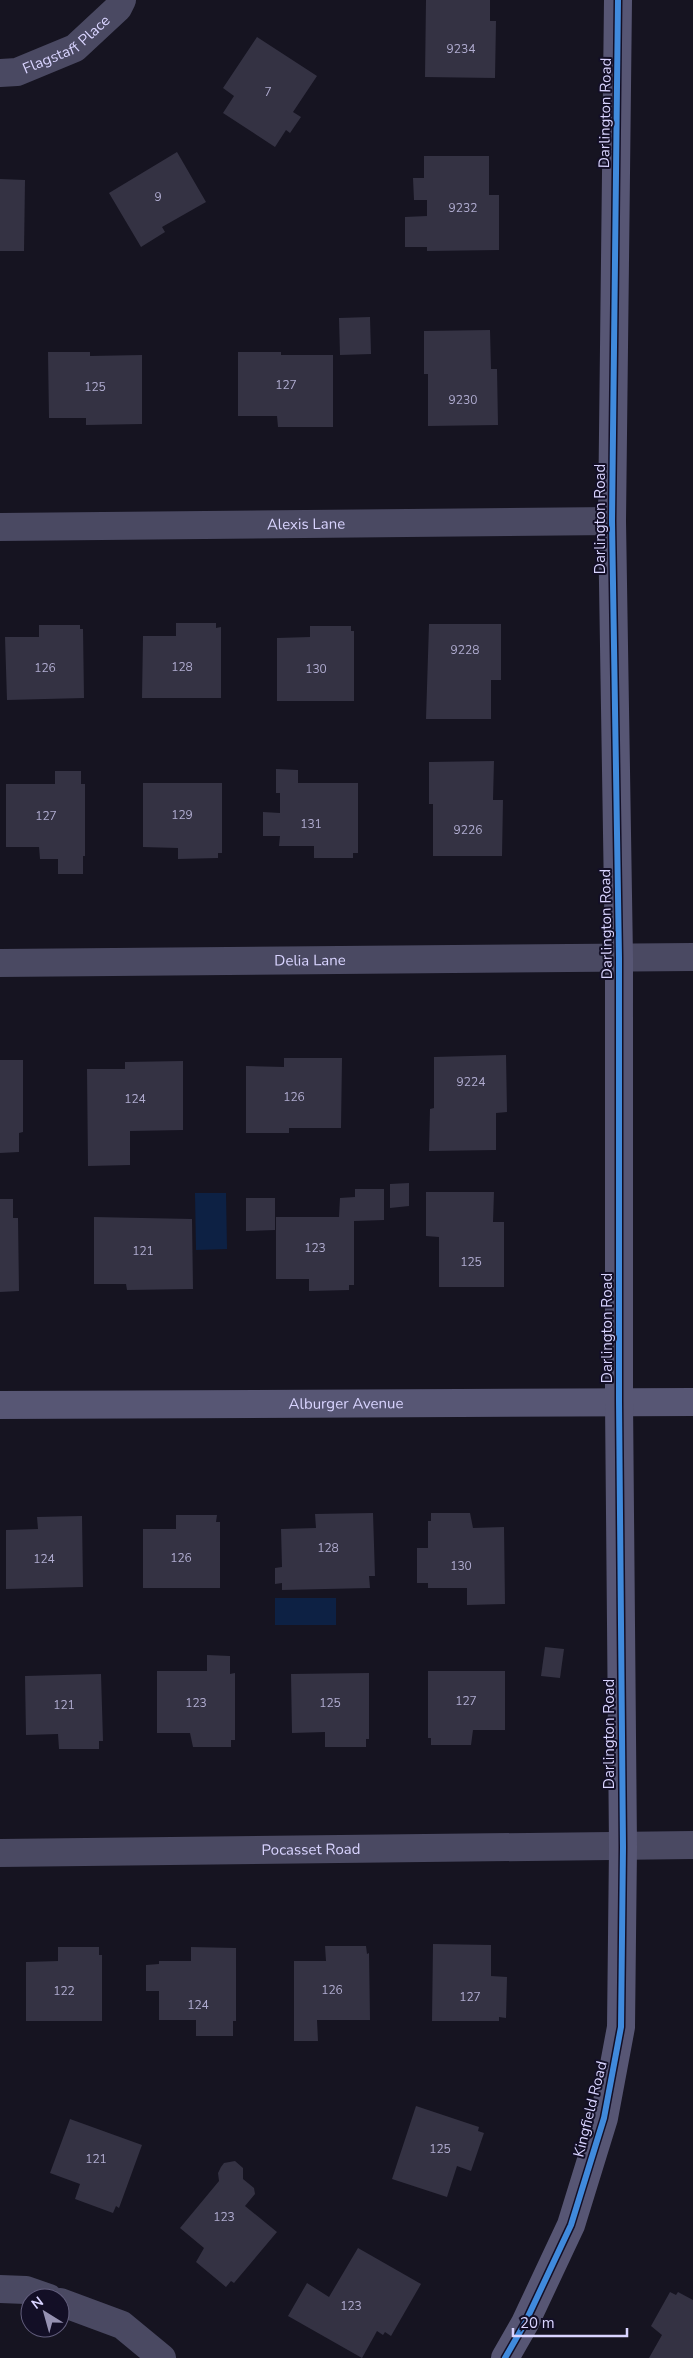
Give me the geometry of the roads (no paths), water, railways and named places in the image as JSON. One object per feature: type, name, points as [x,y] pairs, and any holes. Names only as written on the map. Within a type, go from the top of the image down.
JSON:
[{"type":"street","name":"Flagstaff Place","points":[[0,73],[17,72],[75,48],[118,8],[122,0]]},
{"type":"street","name":"Darlington Road","points":[[618,0],[612,522],[620,958],[619,1402],[623,1847]]},
{"type":"street","name":"Alexis Lane","points":[[0,527],[612,522]]},
{"type":"street","name":"Delia Lane","points":[[0,963],[693,957]]},
{"type":"street","name":"Alburger Avenue","points":[[0,1405],[693,1402]]},
{"type":"street","name":"Pocasset Road","points":[[0,1853],[693,1845]]},
{"type":"street","name":"Kingfield Road","points":[[505,2358],[525,2323],[571,2225],[604,2118],[621,2027],[623,1847]]},
{"type":"street","points":[[0,2289],[20,2290]]},
{"type":"street","points":[[70,2306],[122,2325],[162,2358]]},
{"type":"water","points":[[195,1193],[226,1193],[227,1249],[196,1250]]},
{"type":"water","points":[[275,1598],[336,1598],[336,1625],[275,1625]]}]
